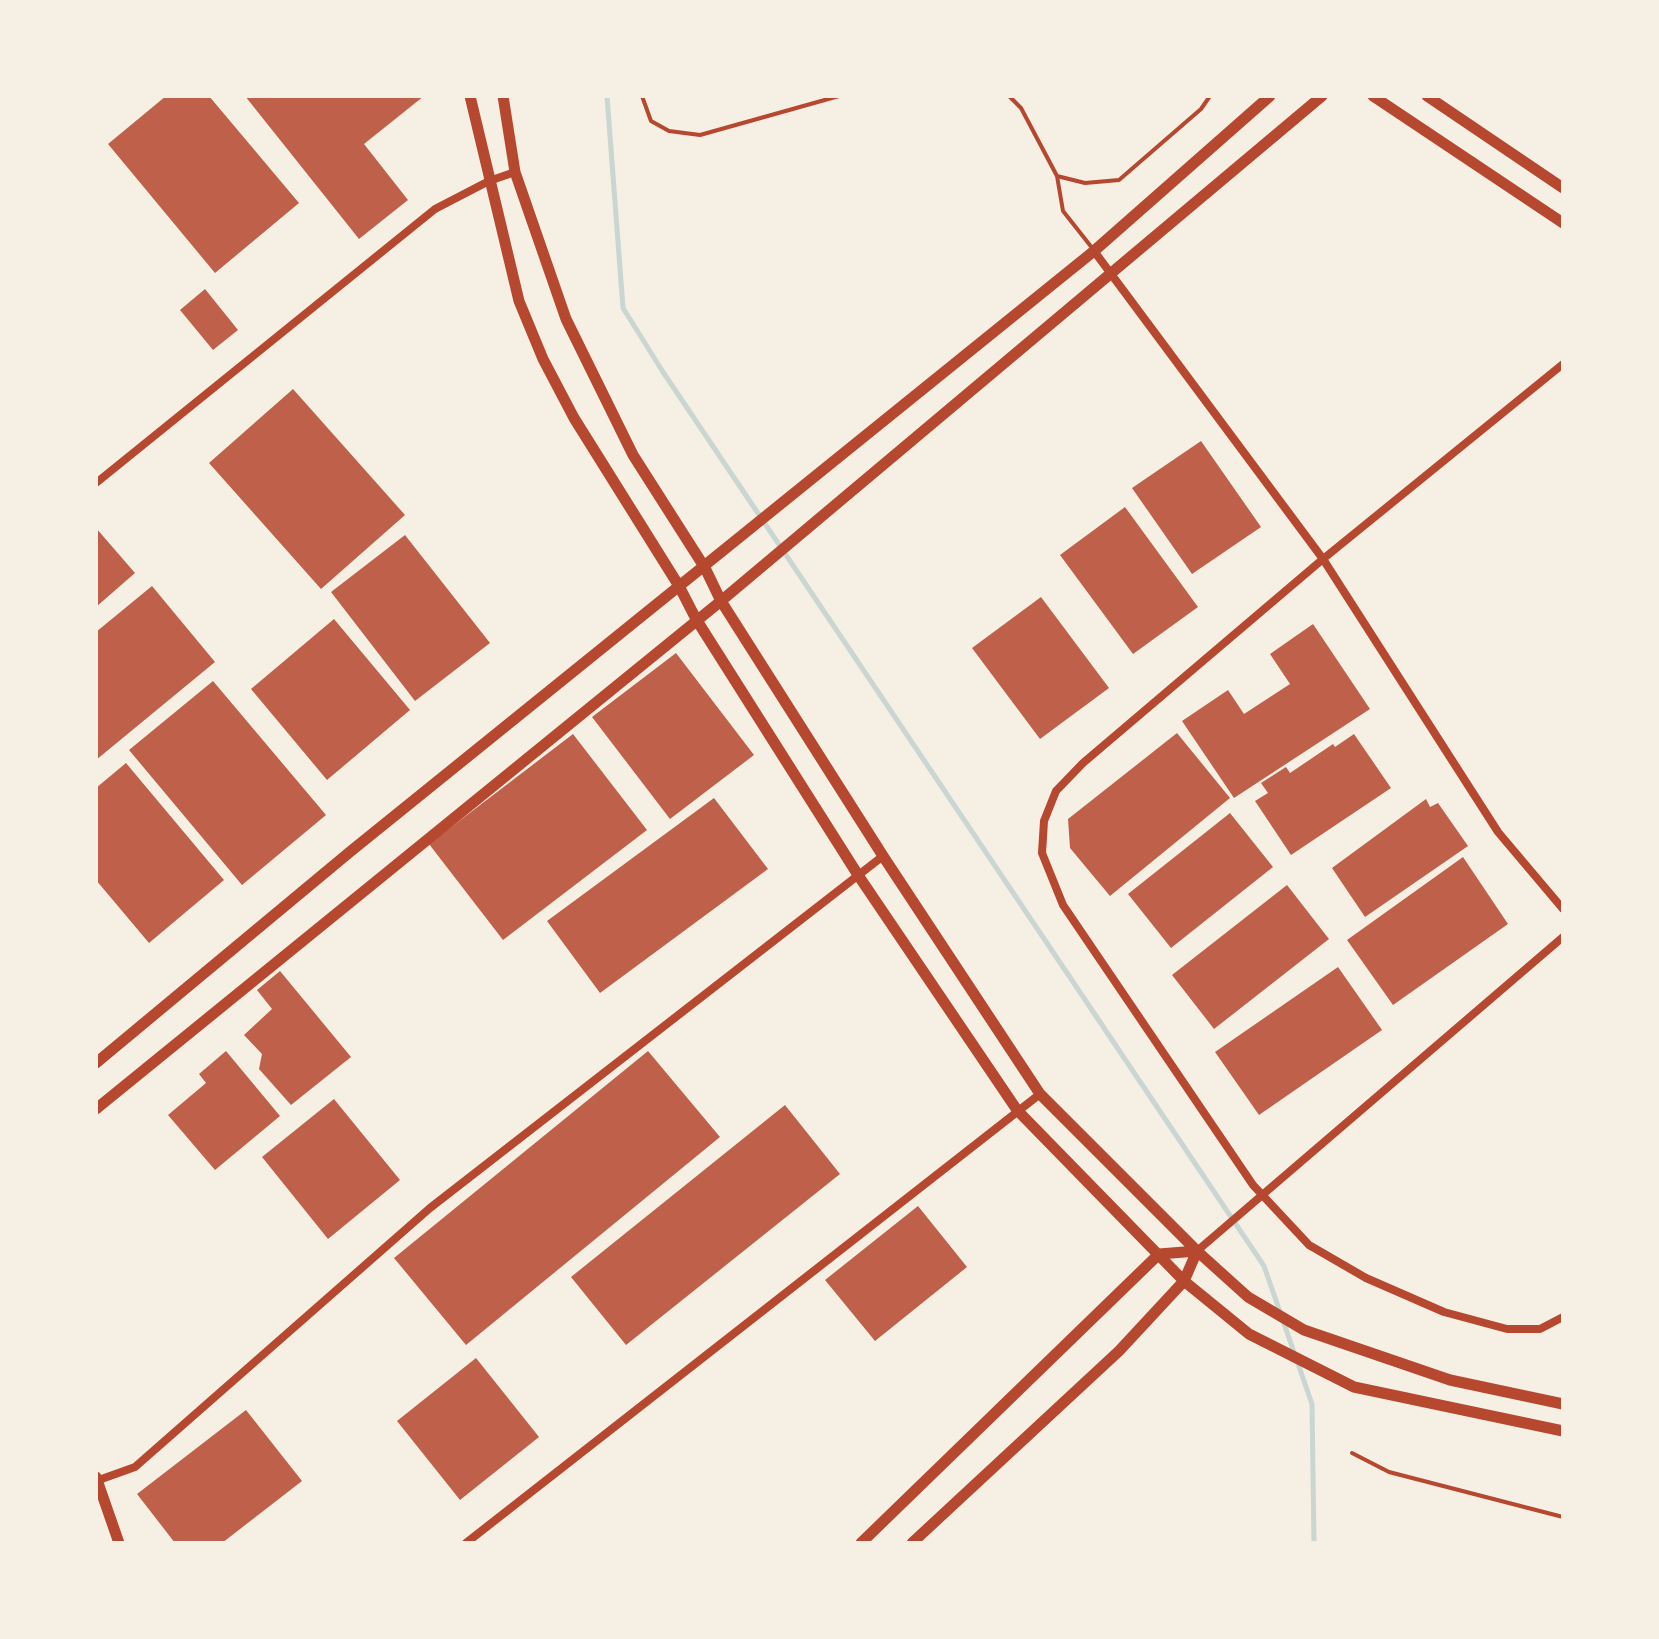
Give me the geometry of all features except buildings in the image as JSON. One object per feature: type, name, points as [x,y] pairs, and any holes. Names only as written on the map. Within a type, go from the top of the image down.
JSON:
[{"type":"street","points":[[470,96],[519,301],[543,359],[574,418],[679,586],[696,619],[858,875],[1017,1110],[1184,1281],[1249,1334],[1354,1387],[1563,1431]]},
{"type":"street","points":[[503,96],[515,172],[566,319],[633,455],[705,568],[721,601],[883,856],[1040,1094],[1197,1251],[1248,1297],[1304,1330],[1450,1380],[1563,1404]]},
{"type":"street","points":[[96,1063],[351,851],[1094,251],[1270,96]]},
{"type":"street","points":[[96,1109],[721,601],[1322,96]]},
{"type":"street","points":[[1373,96],[1563,223]]},
{"type":"street","points":[[1427,96],[1563,188]]},
{"type":"street","points":[[96,483],[435,209],[489,181],[515,172]]},
{"type":"street","points":[[1094,251],[1323,559],[1498,832],[1563,909]]},
{"type":"street","points":[[1563,364],[1323,559],[1083,763],[1056,791],[1044,821],[1042,853],[1063,905],[1253,1185],[1309,1245],[1366,1278],[1444,1312],[1507,1329],[1540,1329],[1563,1317]]},
{"type":"street","points":[[119,1543],[97,1480],[135,1467],[430,1208],[883,856]]},
{"type":"street","points":[[912,1543],[1119,1351],[1184,1281],[1197,1251],[1563,937]]},
{"type":"street","points":[[466,1543],[1040,1094]]},
{"type":"street","points":[[861,1543],[1159,1254],[1197,1251]]},
{"type":"lane","points":[[642,96],[651,121],[669,131],[700,135],[839,96]]},
{"type":"lane","points":[[1009,96],[1021,108],[1057,176],[1063,211],[1094,251]]},
{"type":"lane","points":[[1057,176],[1085,183],[1119,180],[1201,109],[1210,96]]},
{"type":"lane","points":[[1352,1453],[1389,1472],[1563,1517]]},
{"type":"waterway","points":[[607,96],[623,308],[1264,1266],[1312,1404],[1314,1543]]}]
